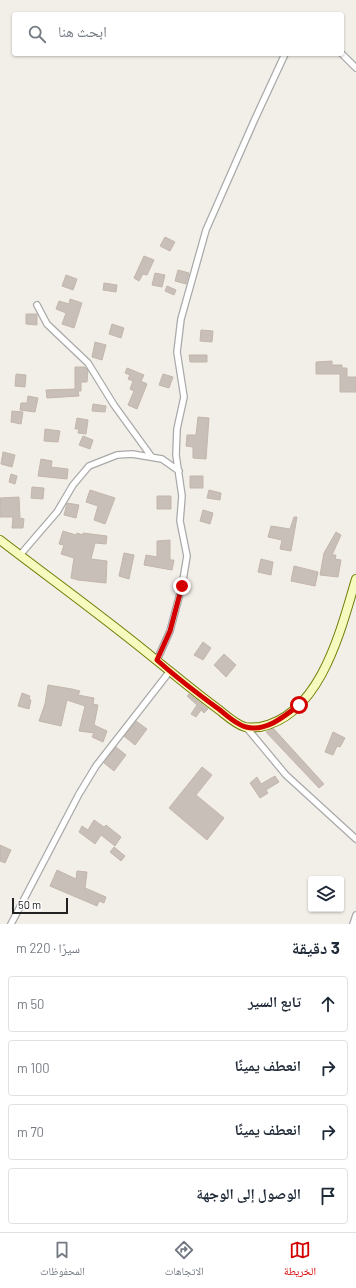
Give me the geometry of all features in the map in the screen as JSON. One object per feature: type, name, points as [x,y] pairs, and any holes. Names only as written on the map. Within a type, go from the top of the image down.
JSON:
[{"type":"street","points":[[157,660],[170,631],[182,586],[187,556],[180,521],[182,496],[176,455],[177,429],[184,397],[178,352],[181,319],[201,244],[254,121],[284,56]]},
{"type":"street","points":[[344,56],[356,68]]},
{"type":"street","points":[[37,304],[47,324],[88,363],[114,405],[151,456]]},
{"type":"street","points":[[20,555],[57,512],[73,485],[89,466],[117,455],[132,454],[162,459],[179,472]]},
{"type":"street","points":[[0,540],[232,719],[246,727],[286,775],[356,839]]},
{"type":"street","points":[[246,727],[260,727],[273,723],[299,705],[310,693],[320,678],[333,651],[356,579]]},
{"type":"street","points":[[11,924],[79,794],[96,766],[170,671]]},
{"type":"street","points":[[353,924],[356,915]]},
{"type":"building","points":[[165,237],[175,242],[170,251],[160,246]]},
{"type":"building","points":[[144,256],[154,260],[147,275],[143,274],[139,281],[134,278]]},
{"type":"building","points":[[178,270],[189,273],[186,284],[175,281]]},
{"type":"building","points":[[155,273],[165,275],[162,287],[152,285]]},
{"type":"building","points":[[66,275],[77,279],[73,290],[62,286]]},
{"type":"building","points":[[104,283],[117,285],[116,292],[103,290]]},
{"type":"building","points":[[167,286],[176,290],[174,295],[165,291]]},
{"type":"building","points":[[70,299],[82,303],[74,328],[62,324],[66,313],[56,309],[59,301],[69,304]]},
{"type":"building","points":[[26,314],[37,314],[37,325],[26,324]]},
{"type":"building","points":[[112,324],[124,328],[121,338],[109,334]]},
{"type":"building","points":[[201,330],[213,331],[212,342],[200,341]]},
{"type":"building","points":[[95,342],[106,345],[102,360],[92,357]]},
{"type":"building","points":[[189,355],[207,355],[207,362],[190,362]]},
{"type":"building","points":[[332,361],[332,365],[342,365],[342,368],[347,368],[347,377],[356,377],[356,392],[340,392],[340,374],[316,374],[316,362]]},
{"type":"building","points":[[75,367],[85,367],[88,370],[87,382],[81,382],[81,391],[78,391],[79,396],[47,398],[46,390],[75,389]]},
{"type":"building","points":[[127,368],[144,375],[141,381],[147,384],[137,409],[128,405],[134,391],[130,389],[133,381],[128,379],[130,375],[125,373]]},
{"type":"building","points":[[16,374],[26,375],[25,387],[15,386]]},
{"type":"building","points":[[163,374],[173,377],[169,388],[159,385]]},
{"type":"building","points":[[28,396],[38,398],[35,412],[20,410],[21,403],[27,403]]},
{"type":"building","points":[[93,404],[106,406],[105,412],[92,411]]},
{"type":"building","points":[[12,411],[23,412],[21,424],[11,422]]},
{"type":"building","points":[[198,417],[209,418],[206,459],[193,458],[193,447],[186,446],[187,435],[196,435]]},
{"type":"building","points":[[77,418],[88,420],[86,434],[78,433],[79,429],[75,429]]},
{"type":"building","points":[[45,429],[60,431],[58,442],[44,441]]},
{"type":"building","points":[[83,436],[93,440],[90,449],[79,445]]},
{"type":"building","points":[[3,452],[15,455],[12,467],[1,464]]},
{"type":"building","points":[[41,459],[52,461],[51,467],[68,469],[67,479],[38,476]]},
{"type":"building","points":[[11,474],[17,476],[15,484],[9,482]]},
{"type":"building","points":[[190,476],[203,476],[203,488],[190,488]]},
{"type":"building","points":[[32,487],[44,488],[43,499],[31,498]]},
{"type":"building","points":[[90,490],[115,498],[105,524],[94,520],[98,506],[86,502]]},
{"type":"building","points":[[209,490],[221,493],[220,500],[207,498]]},
{"type":"building","points":[[157,496],[171,496],[171,509],[157,509]]},
{"type":"building","points":[[19,497],[20,518],[24,519],[23,528],[12,528],[13,517],[0,517],[0,498]]},
{"type":"building","points":[[67,503],[79,505],[76,518],[64,515]]},
{"type":"building","points":[[203,510],[213,513],[210,524],[200,521]]},
{"type":"building","points":[[294,517],[297,517],[291,551],[280,549],[282,540],[268,537],[271,526],[290,529]]},
{"type":"building","points":[[63,531],[76,535],[77,533],[83,535],[83,533],[107,536],[106,544],[95,543],[91,559],[107,561],[106,583],[71,578],[74,558],[61,554],[64,545],[59,544]]},
{"type":"building","points":[[336,532],[341,535],[332,555],[336,555],[335,559],[341,560],[338,577],[320,575],[324,553]]},
{"type":"building","points":[[170,540],[170,560],[174,560],[172,570],[144,565],[146,555],[157,557],[157,541]]},
{"type":"building","points":[[124,553],[134,555],[129,579],[119,576]]},
{"type":"building","points":[[261,559],[273,562],[271,575],[258,572]]},
{"type":"building","points":[[294,566],[318,572],[315,586],[291,581]]},
{"type":"building","points":[[203,642],[211,648],[203,660],[194,655]]},
{"type":"building","points":[[224,654],[236,665],[226,677],[214,665]]},
{"type":"building","points":[[48,685],[80,691],[78,695],[94,698],[93,704],[98,705],[94,725],[107,731],[103,742],[92,737],[94,733],[79,731],[85,706],[67,700],[61,726],[39,721],[45,704]]},
{"type":"building","points":[[22,693],[30,696],[29,699],[31,700],[29,709],[18,706]]},
{"type":"building","points":[[189,694],[208,709],[204,713],[201,710],[196,717],[191,714],[197,705],[187,696]]},
{"type":"building","points":[[136,721],[147,729],[135,745],[124,736]]},
{"type":"building","points":[[273,728],[324,784],[319,788],[266,732]]},
{"type":"building","points":[[333,732],[345,738],[340,747],[337,746],[333,755],[325,752]]},
{"type":"building","points":[[116,747],[126,755],[114,771],[104,763]]},
{"type":"building","points":[[202,767],[212,775],[196,795],[224,818],[207,840],[169,808]]},
{"type":"building","points":[[275,776],[279,782],[266,790],[268,793],[260,798],[250,783],[257,777],[261,784]]},
{"type":"building","points":[[94,820],[104,827],[106,825],[121,837],[115,846],[101,835],[95,844],[79,832],[82,826],[88,830]]},
{"type":"building","points":[[0,845],[11,850],[5,863],[0,861]]},
{"type":"building","points":[[114,847],[125,856],[121,861],[110,852]]},
{"type":"building","points":[[57,870],[76,879],[77,871],[87,872],[85,888],[106,897],[104,903],[99,901],[97,906],[50,886]]},
{"type":"route","points":[[182,586],[170,631],[157,660],[185,684],[232,719],[246,727],[260,727],[273,723],[286,716],[299,705]]}]
